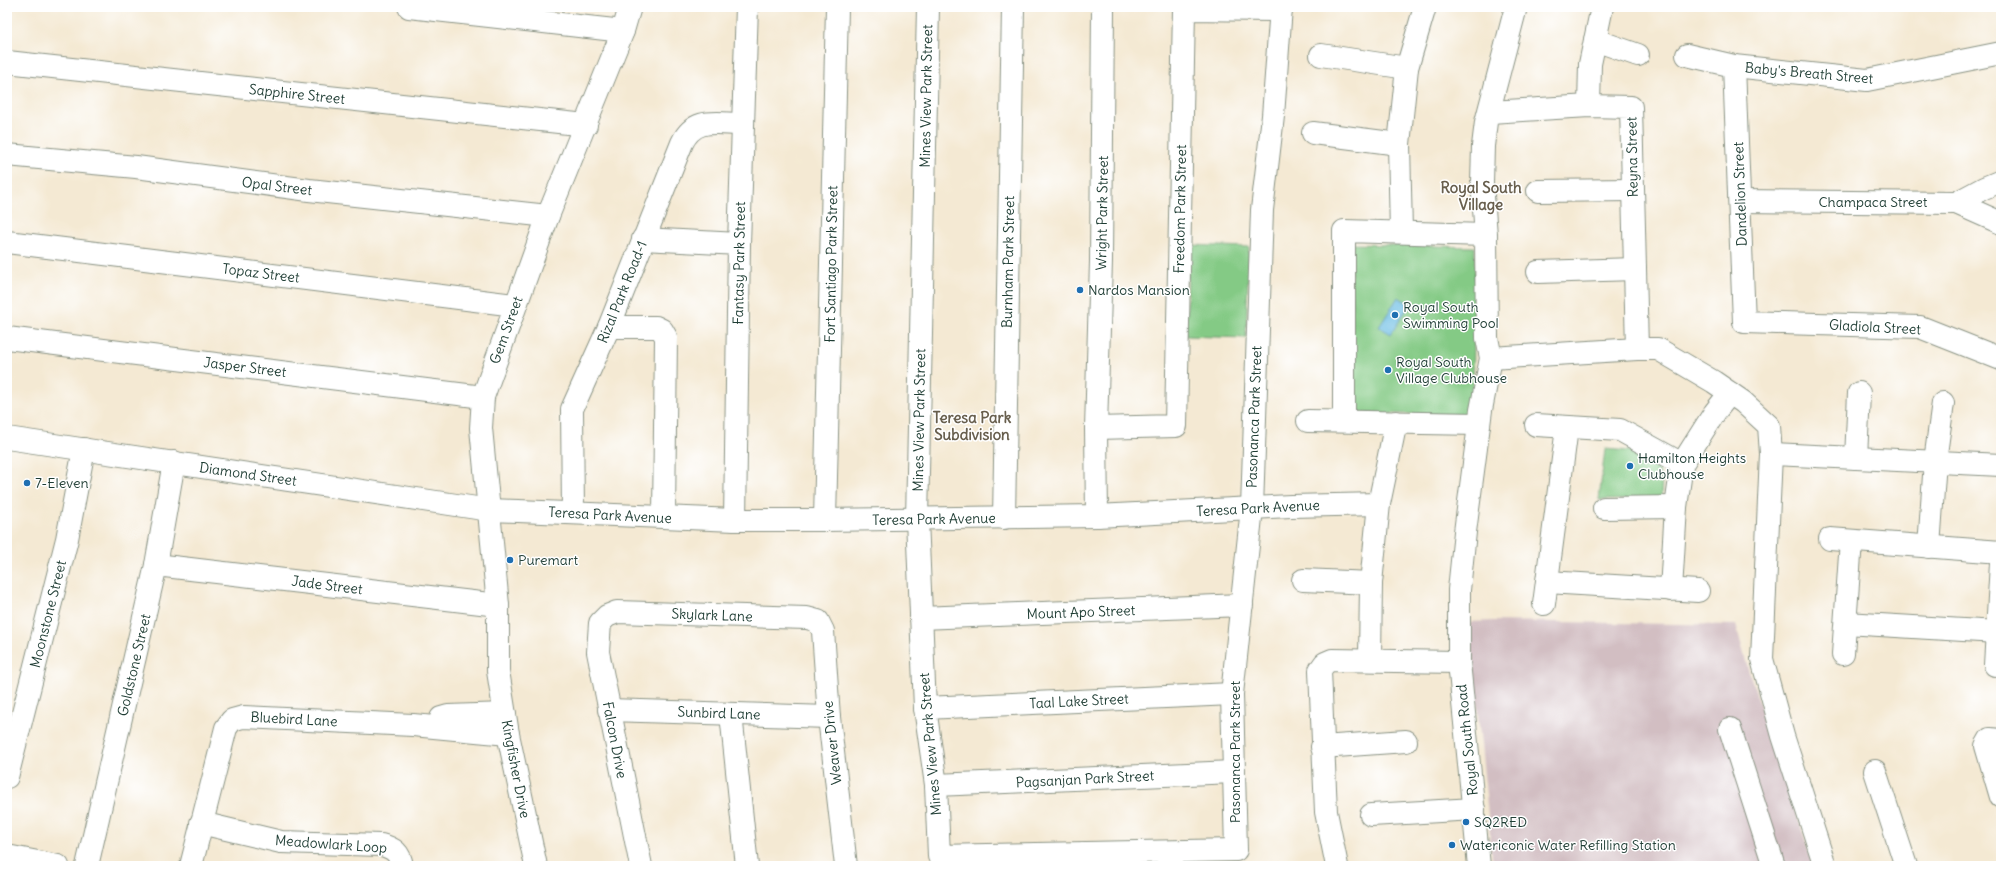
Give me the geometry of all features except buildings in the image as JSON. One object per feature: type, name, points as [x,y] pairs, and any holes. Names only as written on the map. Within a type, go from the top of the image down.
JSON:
[{"type":"street","points":[[409,7],[623,32]]},
{"type":"street","name":"Gem Street","points":[[498,671],[498,605],[481,428],[482,396],[548,216],[623,32],[630,7]]},
{"type":"street","name":"Fantasy Park Street","points":[[735,520],[739,244],[747,7]]},
{"type":"street","name":"Fort Santiago Park Street","points":[[825,520],[837,7]]},
{"type":"street","name":"Mines View Park Street","points":[[928,7],[917,519],[925,708],[936,785],[939,856]]},
{"type":"street","name":"Burnham Park Street","points":[[1004,518],[1013,7]]},
{"type":"street","name":"Wright Park Street","points":[[1097,516],[1096,428],[1101,276],[1104,7]]},
{"type":"street","points":[[1401,232],[1399,144],[1407,68],[1426,7]]},
{"type":"street","points":[[1516,7],[1483,146],[1482,184],[1486,235],[1487,338],[1491,358],[1637,349],[1658,350],[1730,393],[1743,402],[1769,426],[1771,454],[1762,658],[1783,736],[1825,866]]},
{"type":"street","points":[[1589,106],[1590,64],[1602,7]]},
{"type":"street","name":"Freedom Park Street","points":[[1096,428],[1176,426],[1184,9],[1281,9]]},
{"type":"street","name":"Pasonanca Park Street","points":[[939,856],[1236,850],[1232,694],[1252,508],[1262,210],[1274,116],[1281,9]]},
{"type":"street","points":[[1594,40],[1638,55]]},
{"type":"street","name":"Baby's Breath Street","points":[[1687,55],[1734,66],[1867,80],[2001,53]]},
{"type":"street","points":[[1321,55],[1407,68]]},
{"type":"street","name":"Sapphire Street","points":[[7,62],[586,125]]},
{"type":"street","name":"Dandelion Street","points":[[1734,66],[1744,322]]},
{"type":"street","name":"Reyna Street","points":[[1490,112],[1589,106],[1631,107],[1637,349]]},
{"type":"street","name":"Rizal Park Road-1","points":[[573,513],[572,409],[609,327],[686,134],[693,127],[704,124],[743,124]]},
{"type":"street","points":[[1313,133],[1399,144]]},
{"type":"street","name":"Opal Street","points":[[7,155],[136,167],[309,190],[548,216]]},
{"type":"street","points":[[1956,202],[2001,181]]},
{"type":"street","points":[[1538,191],[1632,190]]},
{"type":"street","name":"Champaca Street","points":[[1740,201],[1956,202],[2001,223]]},
{"type":"street","points":[[1344,421],[1344,230],[1486,235]]},
{"type":"street","points":[[643,239],[739,244]]},
{"type":"street","name":"Topaz Street","points":[[7,242],[515,305]]},
{"type":"street","points":[[1538,272],[1634,269]]},
{"type":"street","name":"Gladiola Street","points":[[1744,322],[1920,327],[2001,359]]},
{"type":"street","points":[[609,327],[656,327],[662,330],[666,337],[664,518]]},
{"type":"street","name":"Jasper Street","points":[[7,338],[482,396]]},
{"type":"street","name":"Royal South Road","points":[[1479,866],[1459,662],[1459,590],[1479,424],[1491,358]]},
{"type":"street","points":[[1671,590],[1676,507],[1682,464],[1715,412],[1730,393]]},
{"type":"street","points":[[1856,458],[1859,393]]},
{"type":"street","points":[[1929,547],[1935,461],[1943,403]]},
{"type":"street","points":[[1308,421],[1479,424]]},
{"type":"street","points":[[1370,660],[1371,582],[1379,504],[1396,422]]},
{"type":"street","points":[[1536,425],[1620,430],[1682,464]]},
{"type":"street","points":[[1544,604],[1567,428]]},
{"type":"street","name":"Diamond Street","points":[[7,438],[490,510]]},
{"type":"street","name":"Moonstone Street","points":[[7,777],[67,539],[84,449]]},
{"type":"street","points":[[1771,454],[2001,465]]},
{"type":"street","name":"Goldstone Street","points":[[87,866],[156,565],[174,462]]},
{"type":"street","name":"Teresa Park Avenue","points":[[490,510],[664,518],[825,520],[1097,516],[1252,508],[1379,504]]},
{"type":"street","points":[[1604,508],[1676,507]]},
{"type":"street","points":[[1844,654],[1846,623],[1840,540],[2001,552]]},
{"type":"street","points":[[1995,665],[2001,563]]},
{"type":"street","name":"Jade Street","points":[[156,565],[498,605]]},
{"type":"street","points":[[1302,580],[1371,582]]},
{"type":"street","points":[[1547,582],[1698,591]]},
{"type":"street","name":"Mount Apo Street","points":[[921,618],[1242,605]]},
{"type":"street","name":"Skylark Lane","points":[[607,616],[617,612],[807,618],[818,621]]},
{"type":"street","name":"Falcon Drive","points":[[607,616],[600,623],[598,652],[640,866]]},
{"type":"street","name":"Weaver Drive","points":[[818,621],[823,631],[829,717],[846,866]]},
{"type":"street","points":[[1846,623],[1997,632]]},
{"type":"street","points":[[1337,866],[1326,812],[1322,747],[1320,670],[1324,663],[1332,660],[1459,662]]},
{"type":"street","name":"Kingfisher Drive","points":[[498,671],[507,724],[536,866]]},
{"type":"street","name":"Taal Lake Street","points":[[925,708],[1232,694]]},
{"type":"street","name":"Sunbird Lane","points":[[609,710],[829,717]]},
{"type":"street","points":[[731,714],[747,866]]},
{"type":"street","name":"Bluebird Lane","points":[[191,866],[226,728],[232,720],[243,717],[412,726],[507,724]]},
{"type":"street","points":[[1730,729],[1774,866]]},
{"type":"street","points":[[1995,739],[1986,746],[2001,797]]},
{"type":"street","points":[[1322,747],[1406,741]]},
{"type":"street","points":[[1875,771],[1906,866]]},
{"type":"street","name":"Pagsanjan Park Street","points":[[936,785],[1233,772]]},
{"type":"street","points":[[1371,815],[1474,809]]},
{"type":"street","name":"Meadowlark Loop","points":[[201,823],[281,842],[382,845],[392,848],[401,856],[402,866]]},
{"type":"street","points":[[7,856],[58,866]]},
{"type":"shaded area","points":[[1493,621],[1736,625],[1748,669],[1814,866],[1493,866],[1469,622]]},
{"type":"green space","points":[[1351,244],[1475,247],[1473,415],[1353,413]]},
{"type":"green space","points":[[1189,245],[1249,247],[1246,338],[1186,336]]},
{"type":"green space","points":[[1605,449],[1630,451],[1658,470],[1662,480],[1661,499],[1599,500]]},
{"type":"water","name":"Royal South Swimming Pool","points":[[1398,297],[1410,304],[1391,334],[1379,327]]},
{"type":"place","name":"Nardos Mansion","points":[[1080,290]]},
{"type":"place","name":"Royal South Swimming Pool","points":[[1395,315]]},
{"type":"place","name":"Royal South Village Clubhouse","points":[[1388,370]]},
{"type":"place","name":"Hamilton Heights Clubhouse","points":[[1630,466]]},
{"type":"place","name":"7-Eleven","points":[[27,483]]},
{"type":"place","name":"Puremart","points":[[510,560]]},
{"type":"place","name":"SQ2RED","points":[[1466,822]]},
{"type":"place","name":"Watericonic Water Refilling Station","points":[[1452,845]]},
{"type":"district","name":"Royal South Village","points":[[1481,196]]},
{"type":"district","name":"Teresa Park Subdivision","points":[[972,426]]}]
